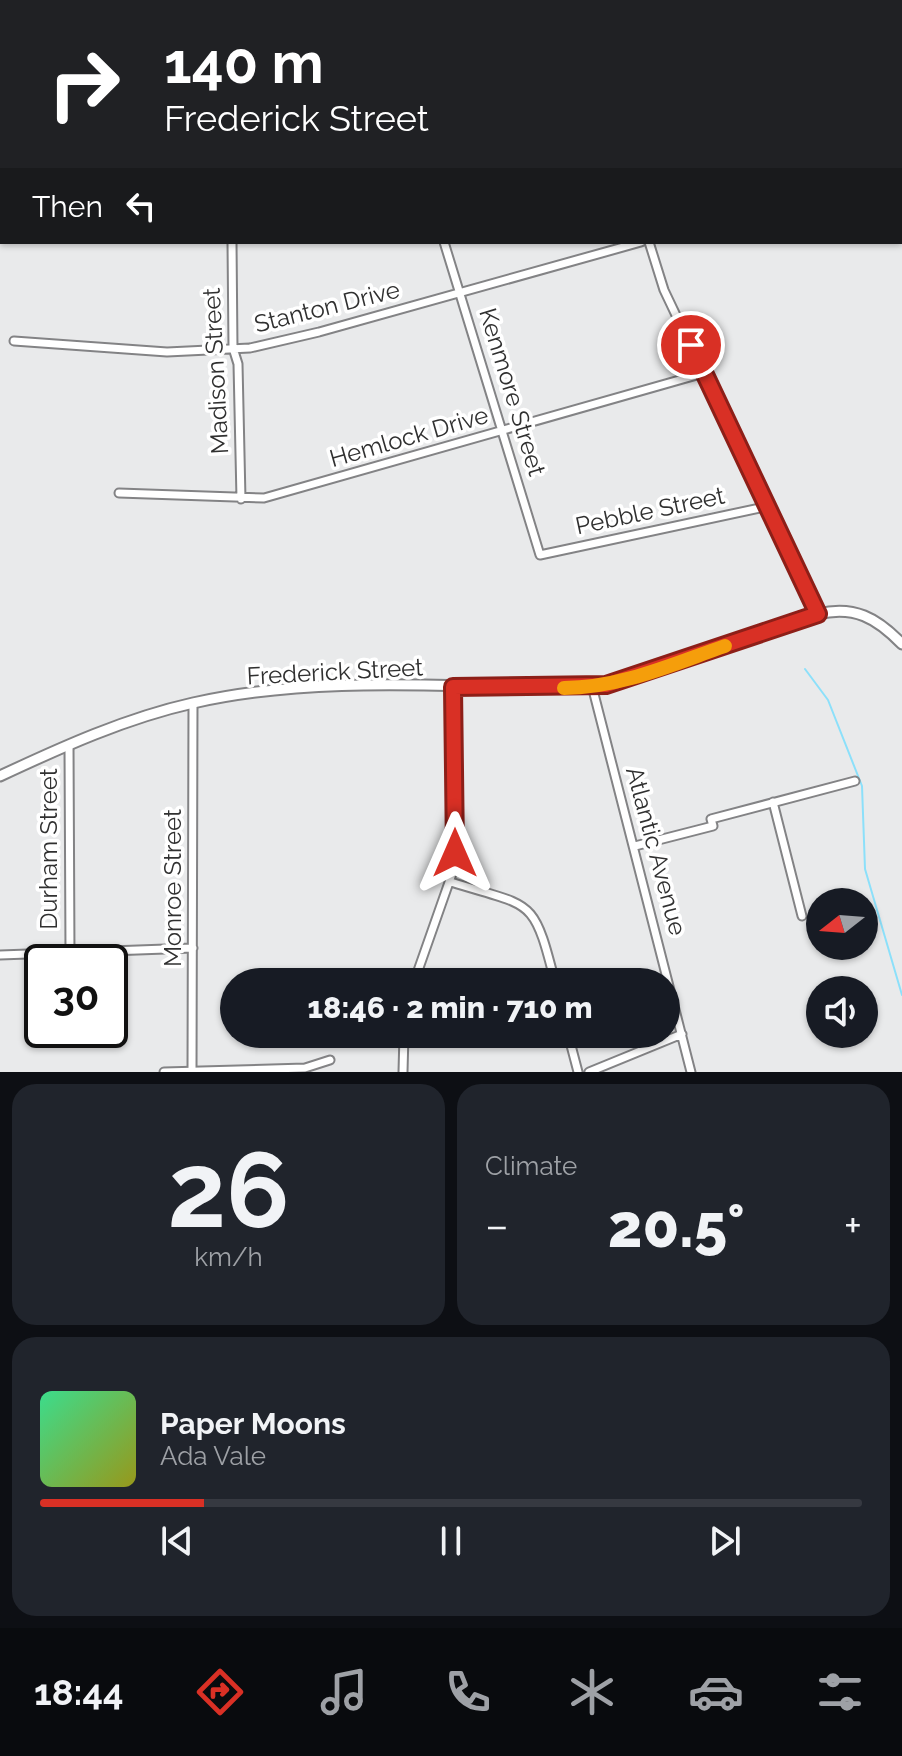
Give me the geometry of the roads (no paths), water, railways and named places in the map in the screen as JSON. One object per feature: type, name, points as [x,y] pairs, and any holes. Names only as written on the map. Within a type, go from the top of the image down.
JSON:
[{"type":"street","name":"Madison Street","points":[[232,244],[233,348],[238,364],[241,499]]},
{"type":"street","name":"Kenmore Street","points":[[445,244],[540,555]]},
{"type":"street","name":"Stanton Drive","points":[[14,341],[167,352],[257,346],[319,332],[634,244]]},
{"type":"street","points":[[650,244],[664,290],[818,614]]},
{"type":"street","name":"Hemlock Drive","points":[[119,493],[241,499],[281,494],[704,373]]},
{"type":"street","name":"Pebble Street","points":[[540,555],[769,506]]},
{"type":"street","name":"Frederick Street","points":[[0,776],[69,745],[193,703],[277,691],[592,686],[639,677],[818,614],[840,610],[863,614],[902,644]]},
{"type":"street","name":"Atlantic Avenue","points":[[592,686],[691,1072]]},
{"type":"street","points":[[419,968],[451,882],[455,853],[453,687]]},
{"type":"street","name":"Monroe Street","points":[[192,1071],[193,703]]},
{"type":"street","name":"Durham Street","points":[[69,745],[70,944]]},
{"type":"street","points":[[635,846],[713,826],[711,819],[855,781]]},
{"type":"street","points":[[773,802],[802,916]]},
{"type":"street","points":[[451,882],[529,910],[540,923],[551,968]]},
{"type":"street","points":[[128,951],[193,948]]},
{"type":"street","points":[[0,955],[24,954]]},
{"type":"street","points":[[589,1072],[682,1034]]},
{"type":"street","points":[[403,1072],[404,1048]]},
{"type":"street","points":[[572,1048],[578,1072]]},
{"type":"street","points":[[164,1072],[305,1068],[330,1060]]},
{"type":"waterway","points":[[805,669],[828,700],[862,786],[865,869],[902,995]]}]
